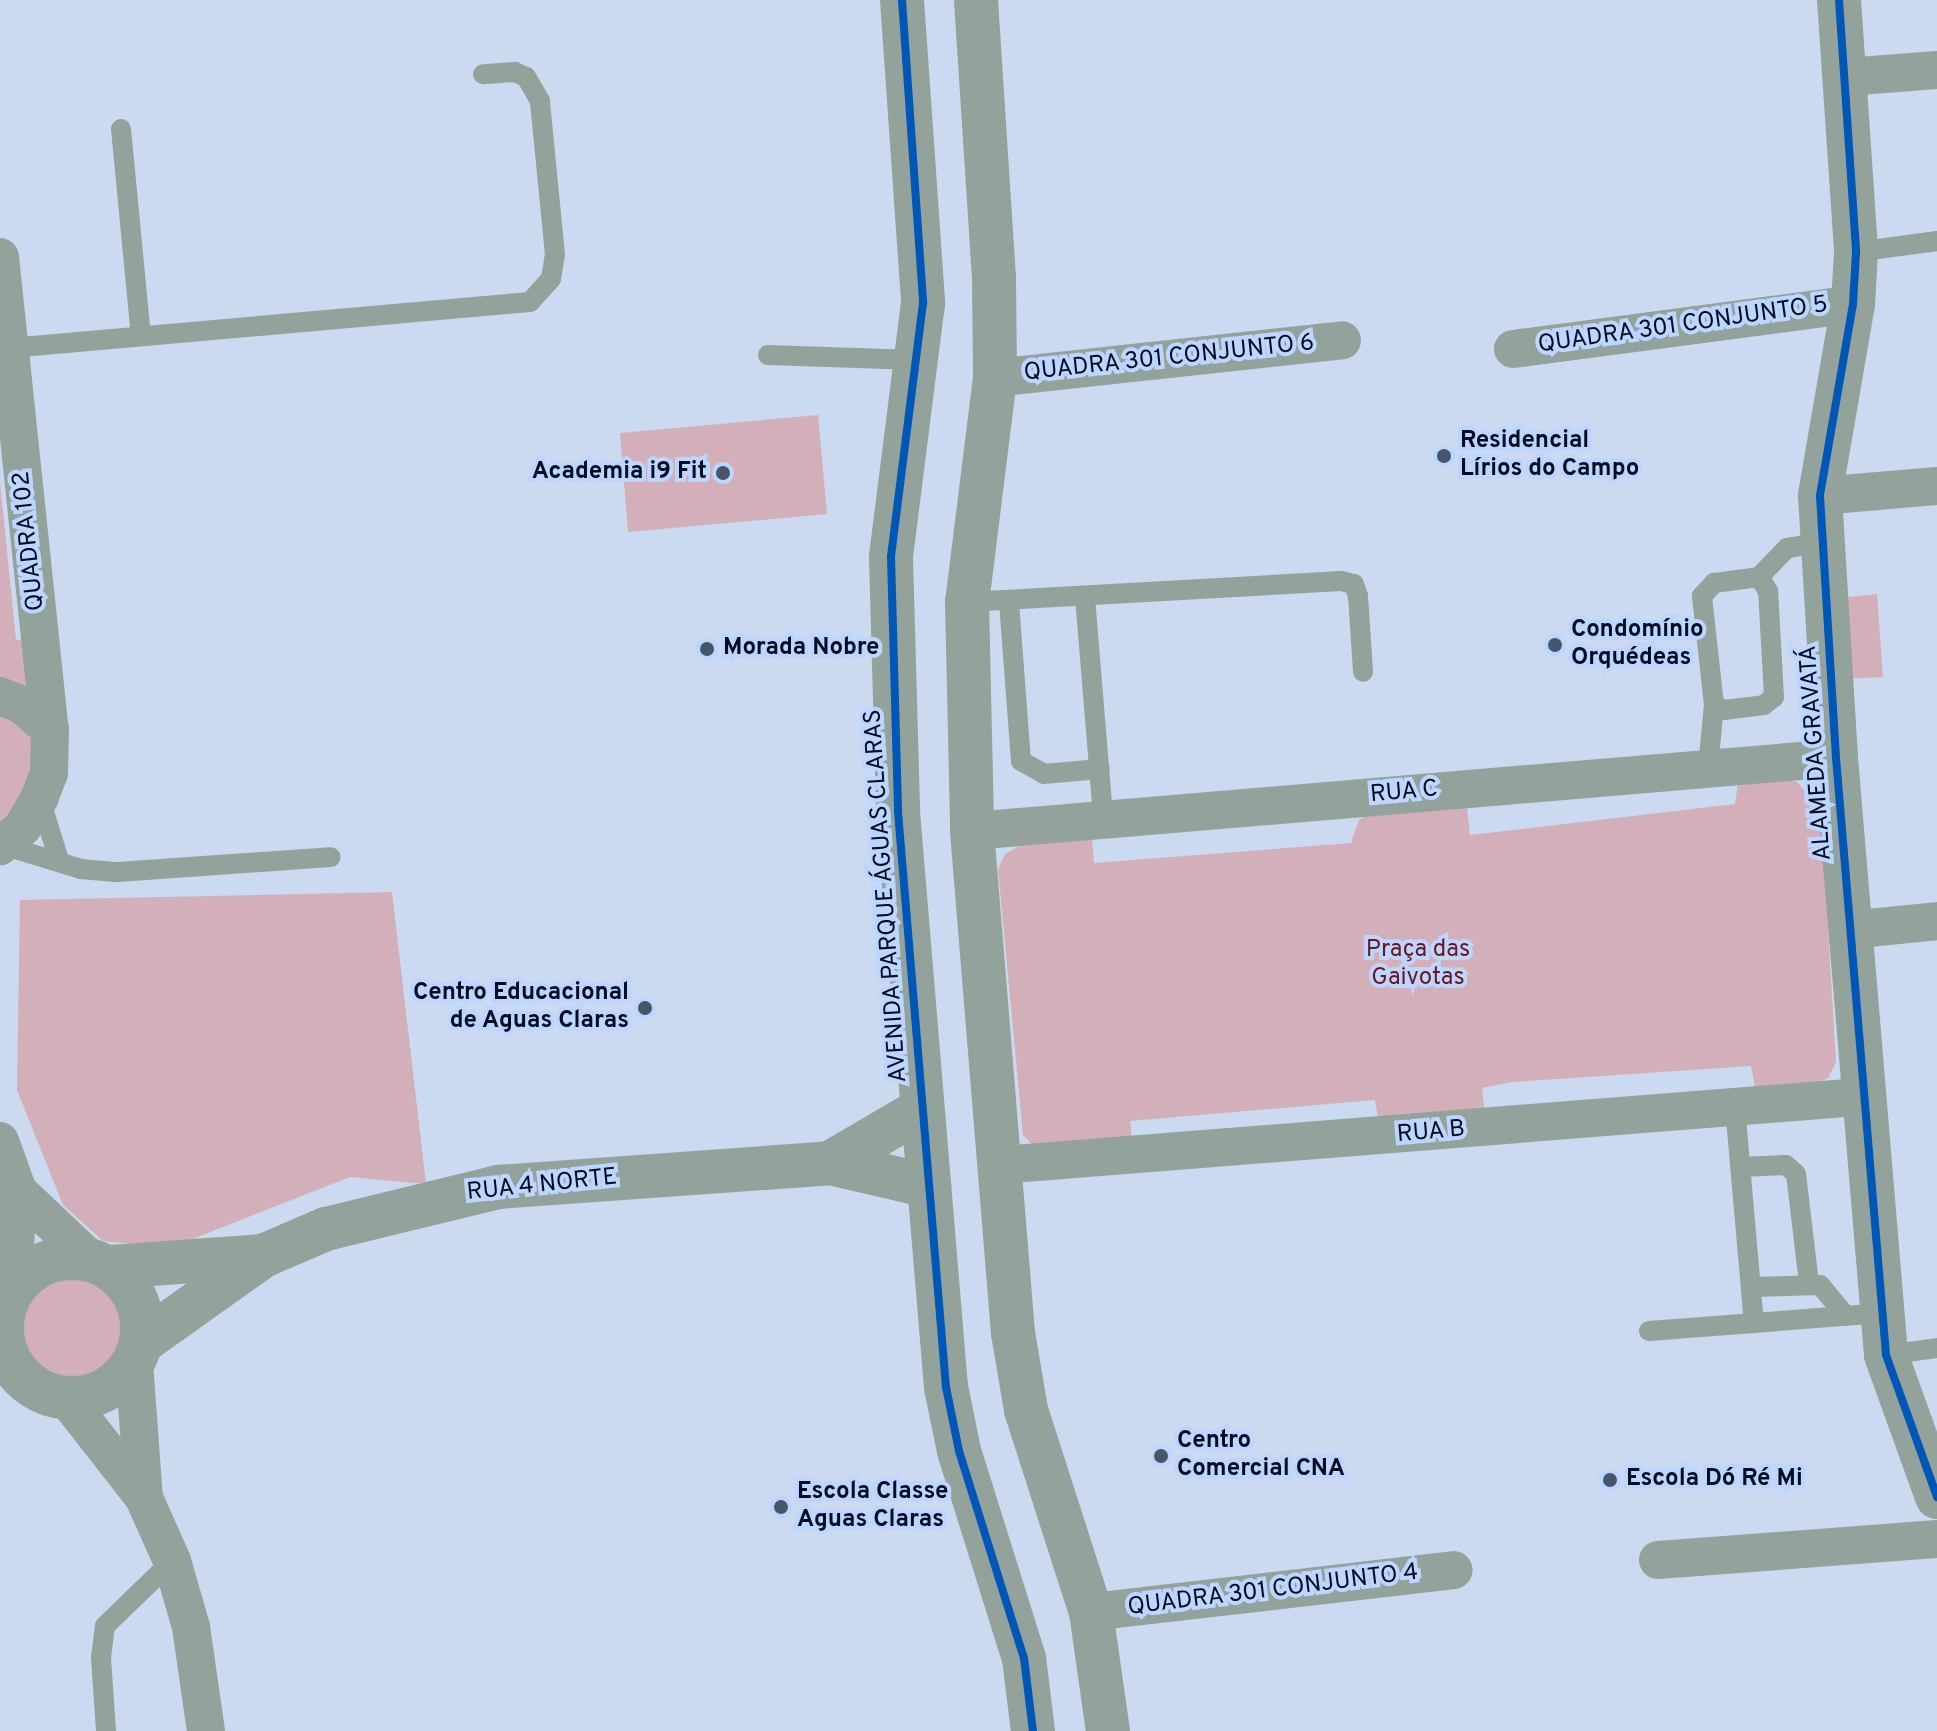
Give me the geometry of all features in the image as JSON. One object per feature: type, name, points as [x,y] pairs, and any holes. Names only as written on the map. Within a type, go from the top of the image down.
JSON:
[{"type":"street","name":"AVENIDA PARQUE ÁGUAS CLARAS","points":[[902,0],[923,303],[891,557],[891,648],[898,812],[951,1418],[1020,1639],[1033,1731]]},
{"type":"street","points":[[976,0],[994,278],[995,378],[988,602],[972,831],[1013,1333],[1026,1410],[1091,1612],[1108,1731]]},
{"type":"street","name":"ALAMEDA GRAVATÁ","points":[[1839,0],[1856,252],[1853,304],[1820,496],[1860,1097],[1871,1328],[1937,1497]]},
{"type":"street","points":[[1846,77],[1937,70]]},
{"type":"street","name":"QUADRA 102","points":[[0,257],[50,729],[49,773],[40,797],[23,827],[1,845]]},
{"type":"street","name":"QUADRA 301 CONJUNTO 5","points":[[1513,349],[1853,304]]},
{"type":"street","name":"QUADRA 301 CONJUNTO 6","points":[[995,378],[1342,340]]},
{"type":"street","points":[[1820,496],[1937,486]]},
{"type":"street","points":[[0,696],[22,705],[50,729]]},
{"type":"street","name":"RUA C","points":[[972,831],[1836,758]]},
{"type":"street","points":[[1849,930],[1937,921]]},
{"type":"street","name":"RUA B","points":[[1001,1165],[1860,1097]]},
{"type":"street","name":"RUA 4 NORTE","points":[[830,1163],[922,1109]]},
{"type":"street","points":[[0,1141],[18,1191],[5,1308],[6,1353],[34,1392],[144,1498]]},
{"type":"street","name":"RUA 4 NORTE","points":[[138,1352],[263,1256],[326,1229],[498,1187],[830,1163],[929,1186]]},
{"type":"street","points":[[18,1191],[137,1300],[144,1498],[172,1561],[191,1627],[206,1731]]},
{"type":"street","name":"RUA 4 NORTE","points":[[100,1263],[263,1256]]},
{"type":"street","points":[[5,1308],[48,1262],[100,1263]]},
{"type":"street","points":[[34,1392],[102,1392],[138,1352]]},
{"type":"street","points":[[1658,1560],[1937,1539]]},
{"type":"street","name":"QUADRA 301 CONJUNTO 4","points":[[1091,1612],[1454,1570]]},
{"type":"lane","points":[[10,348],[530,302],[543,293],[555,255],[540,101],[526,77],[515,72],[483,74]]},
{"type":"lane","points":[[121,129],[141,336]]},
{"type":"lane","points":[[1856,252],[1937,241]]},
{"type":"lane","points":[[768,355],[916,360]]},
{"type":"lane","points":[[1708,768],[1714,705],[1702,596],[1714,583],[1759,577],[1787,548],[1823,542]]},
{"type":"lane","points":[[1714,705],[1724,710],[1764,705],[1774,697],[1768,591],[1759,577]]},
{"type":"lane","points":[[1100,769],[1044,774],[1021,761],[988,602],[1354,584],[1363,672]]},
{"type":"lane","points":[[1085,597],[1103,818]]},
{"type":"lane","points":[[40,797],[59,860]]},
{"type":"lane","points":[[1,845],[81,869],[118,872],[330,857]]},
{"type":"lane","points":[[1735,1107],[1754,1323]]},
{"type":"lane","points":[[1741,1167],[1786,1165],[1796,1174],[1809,1283]]},
{"type":"lane","points":[[1751,1287],[1809,1283],[1826,1290],[1871,1328]]},
{"type":"lane","points":[[1649,1331],[1754,1323],[1871,1328],[1937,1348]]},
{"type":"lane","points":[[106,1731],[101,1658],[105,1626],[172,1561]]},
{"type":"green space","name":"Academia i9 Fit","points":[[818,415],[827,514],[628,532],[620,433]]},
{"type":"green space","points":[[0,482],[16,640],[40,638],[50,729],[0,846]]},
{"type":"green space","points":[[1877,594],[1883,677],[1842,679],[1839,598]]},
{"type":"green space","name":"Praça das Gaivotas","points":[[1782,778],[1797,782],[1821,810],[1836,1062],[1828,1078],[1809,1087],[1756,1092],[1751,1066],[1512,1082],[1482,1088],[1485,1116],[1379,1125],[1375,1100],[1130,1121],[1133,1147],[1036,1149],[1023,1135],[998,869],[1005,854],[1026,842],[1092,838],[1094,863],[1351,843],[1359,820],[1369,814],[1467,808],[1470,835],[1735,804],[1738,783]]},
{"type":"green space","points":[[392,892],[426,1184],[350,1177],[170,1248],[103,1241],[63,1205],[17,1090],[20,900]]},
{"type":"green space","points":[[71,1260],[97,1265],[120,1280],[135,1303],[140,1329],[135,1355],[120,1378],[97,1393],[71,1398],[45,1393],[22,1378],[7,1355],[2,1329],[7,1303],[22,1280],[45,1265]]},
{"type":"cycle path","points":[[902,0],[923,303],[891,557],[898,812],[946,1387],[959,1451],[1024,1658],[1033,1731]]},
{"type":"cycle path","points":[[1839,0],[1856,252],[1853,304],[1820,496],[1836,758],[1886,1355],[1937,1497]]},
{"type":"place","name":"Residencial Lírios do Campo","points":[[1444,456]]},
{"type":"place","name":"Academia i9 Fit","points":[[723,473]]},
{"type":"place","name":"Condomínio Orquédeas","points":[[1555,645]]},
{"type":"place","name":"Morada Nobre","points":[[707,649]]},
{"type":"place","name":"Centro Educacional de Aguas Claras","points":[[645,1008]]},
{"type":"place","name":"Centro Comercial CNA","points":[[1161,1456]]},
{"type":"place","name":"Escola Dó Ré Mi","points":[[1610,1480]]},
{"type":"place","name":"Escola Classe Aguas Claras","points":[[781,1507]]}]
